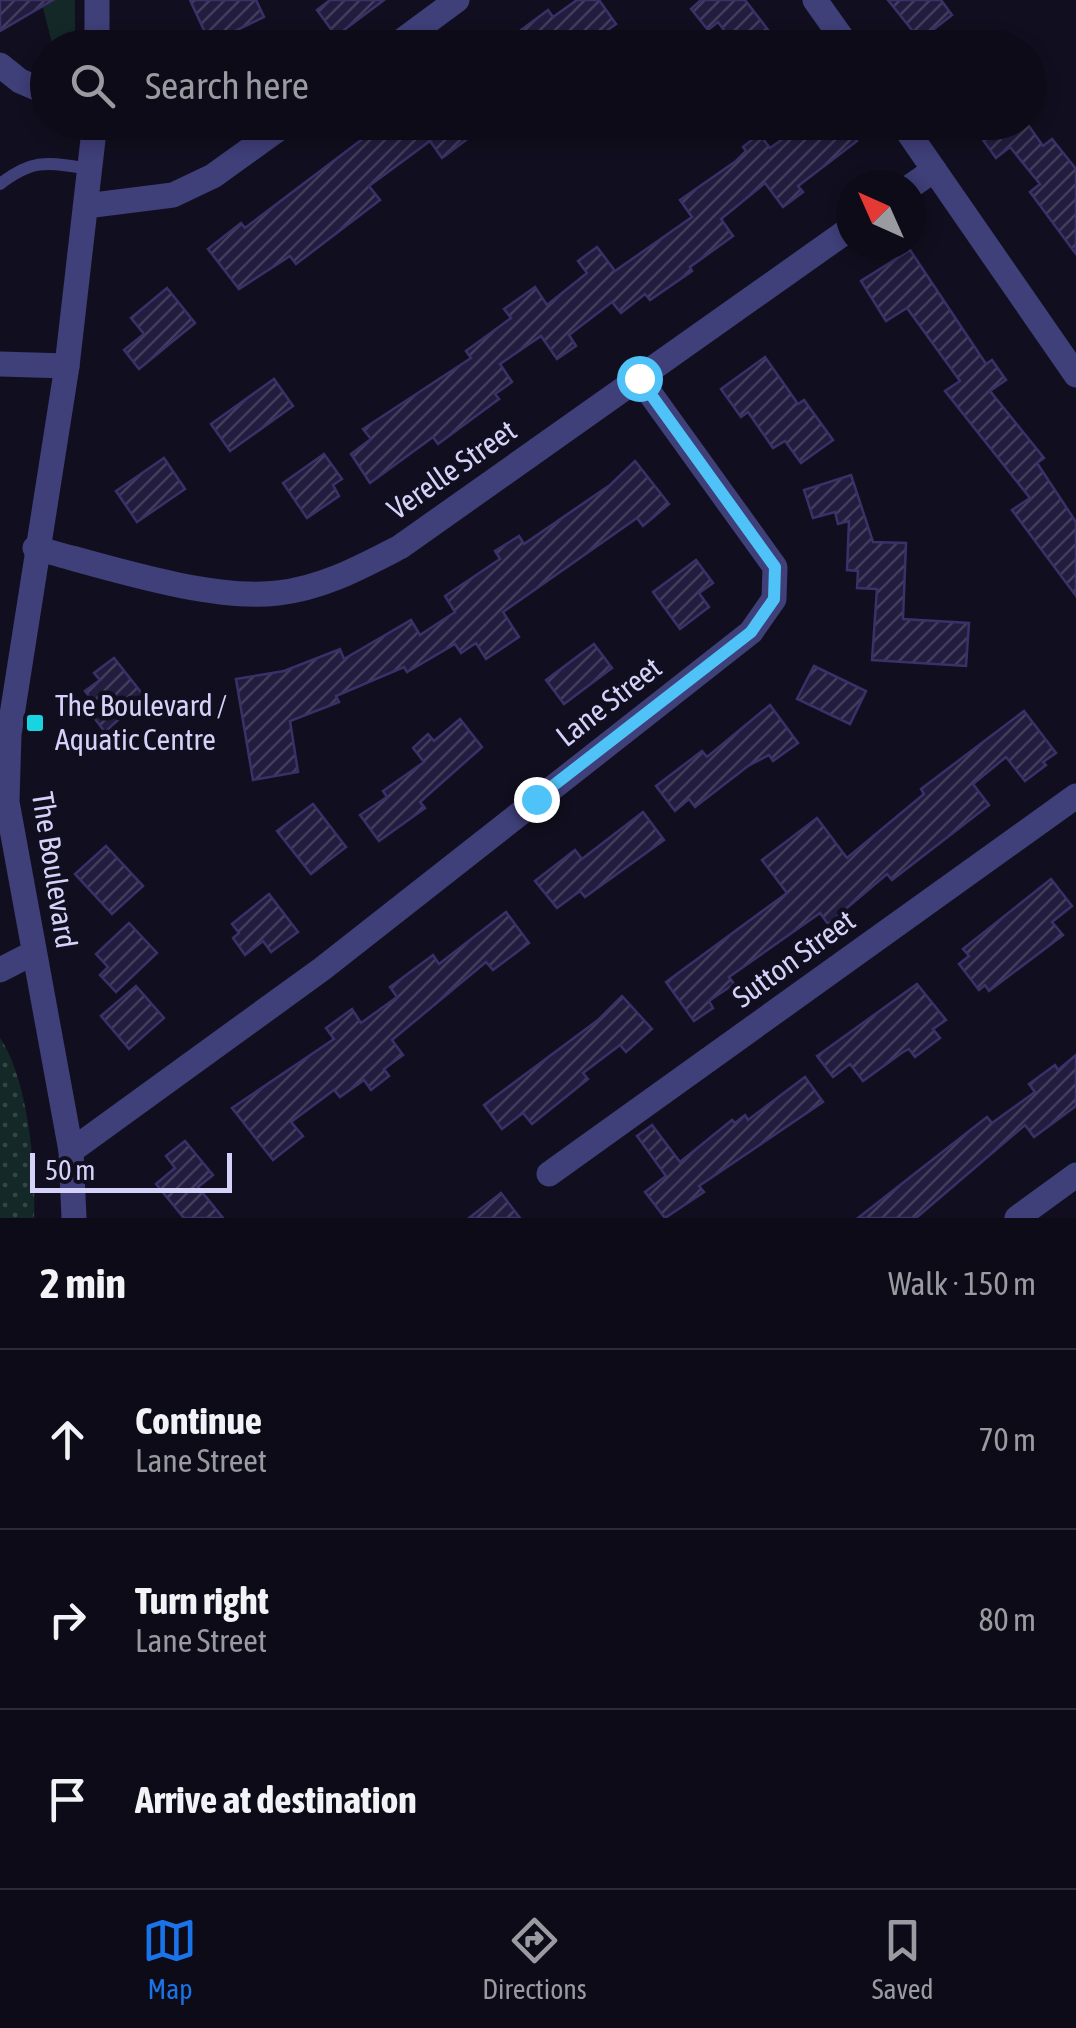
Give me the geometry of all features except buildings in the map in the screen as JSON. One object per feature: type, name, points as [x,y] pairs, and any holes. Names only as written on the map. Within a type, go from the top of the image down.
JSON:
[{"type":"street","points":[[98,0],[98,30]]},
{"type":"street","points":[[416,30],[457,0]]},
{"type":"street","points":[[815,0],[836,30]]},
{"type":"street","points":[[0,65],[30,85]]},
{"type":"street","name":"The Boulevard","points":[[74,1218],[72,1151],[3,804],[35,548],[67,366],[93,140]]},
{"type":"street","points":[[86,206],[173,196],[213,176],[263,140]]},
{"type":"street","points":[[913,140],[1076,375]]},
{"type":"street","points":[[926,176],[934,170]]},
{"type":"street","name":"Verelle Street","points":[[35,548],[189,586],[276,593],[343,577],[400,547],[836,239]]},
{"type":"street","points":[[0,364],[67,366]]},
{"type":"street","name":"Lane Street","points":[[72,1151],[322,969],[751,632],[774,599],[775,567],[639,378]]},
{"type":"street","name":"Sutton Street","points":[[549,1174],[1076,796]]},
{"type":"street","points":[[0,970],[33,953]]},
{"type":"street","points":[[1017,1218],[1076,1175]]},
{"type":"lane","points":[[0,184],[22,167],[44,162],[90,170]]},
{"type":"green space","points":[[41,0],[75,0],[75,30],[49,30]]},
{"type":"green space","points":[[0,1038],[10,1055],[24,1100],[32,1150],[34,1218],[0,1218]]},
{"type":"place","name":"The Boulevard / Aquatic Centre","points":[[35,723]]},
{"type":"route","points":[[536,799],[751,632],[774,599],[775,567],[639,378]]}]
